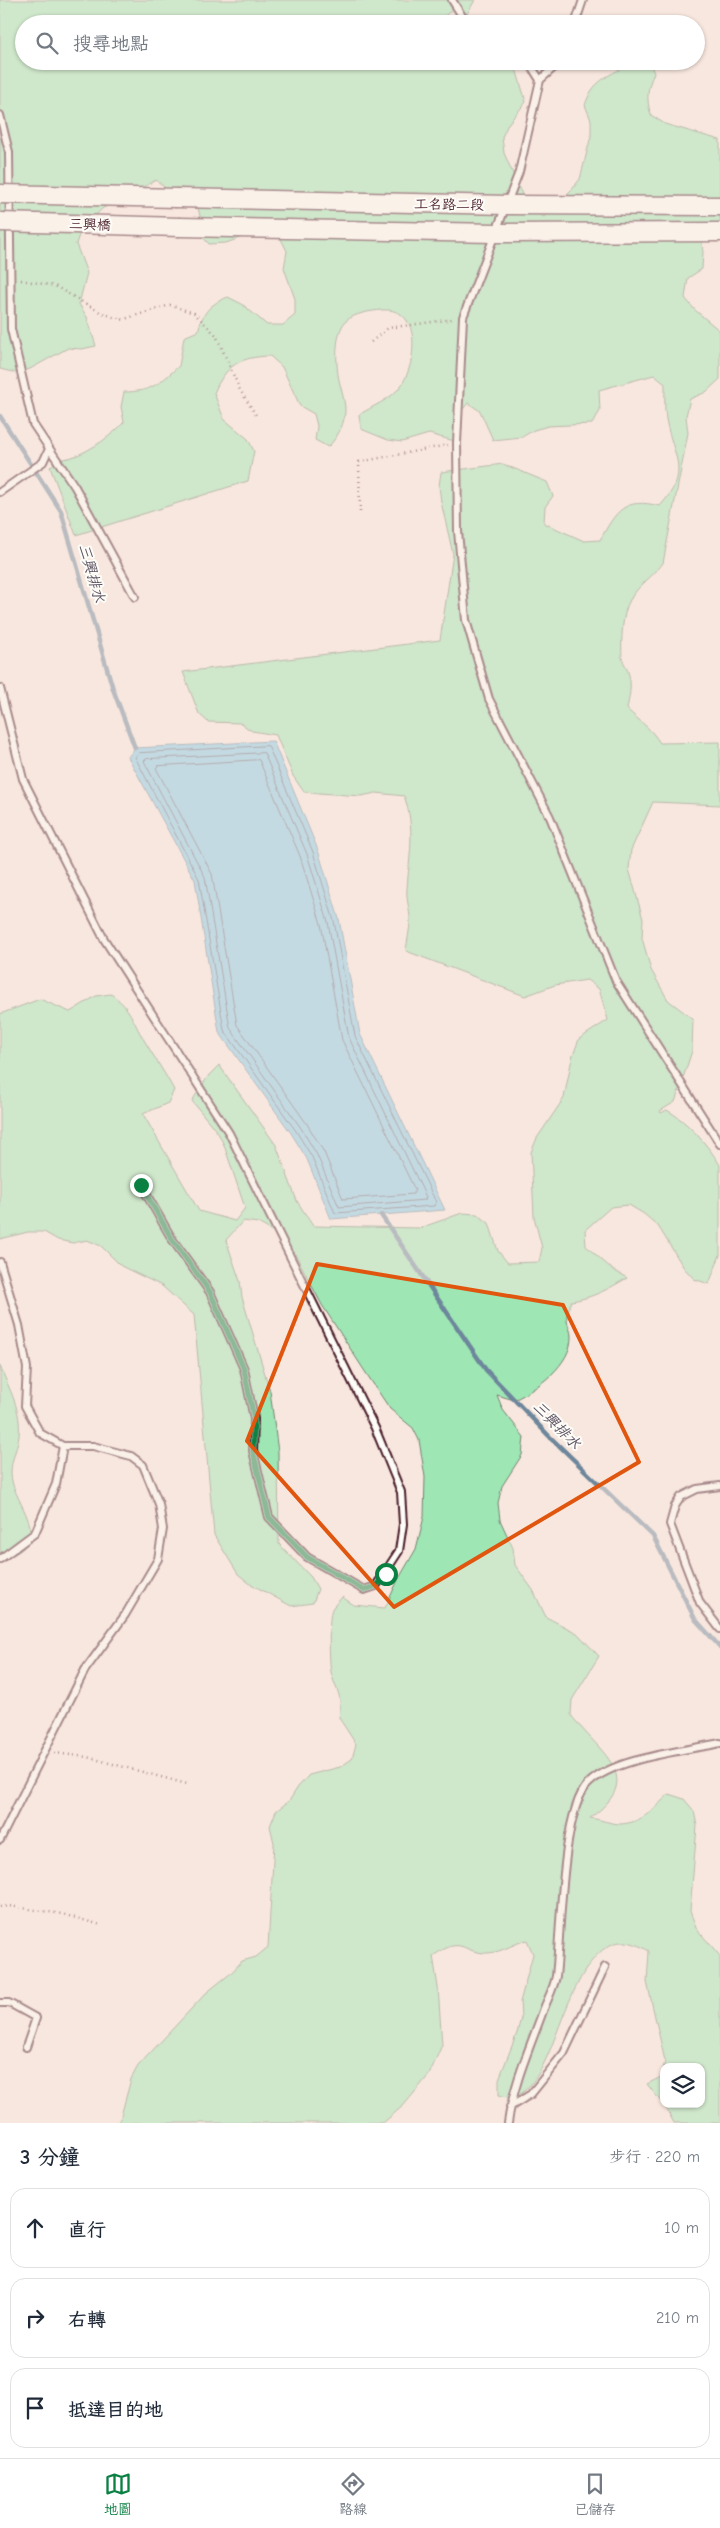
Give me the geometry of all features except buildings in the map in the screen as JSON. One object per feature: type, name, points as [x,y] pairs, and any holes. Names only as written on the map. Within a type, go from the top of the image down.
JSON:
[{"type":"main road","name":"三興橋","points":[[0,194],[177,198]]},
{"type":"main road","name":"工名路二段","points":[[177,198],[508,205],[720,206]]},
{"type":"main road","name":"三興橋","points":[[0,222],[180,226]]},
{"type":"main road","name":"工名路二段","points":[[180,226],[494,233],[720,232]]},
{"type":"lane","points":[[452,0],[461,15]]},
{"type":"lane","points":[[578,15],[583,0]]},
{"type":"lane","points":[[534,70],[540,80]]},
{"type":"lane","points":[[551,70],[540,80],[519,172],[508,205],[494,233],[463,317],[457,443],[458,531],[466,620],[489,699],[550,817],[616,981],[720,1144]]},
{"type":"lane","points":[[0,115],[9,152],[11,329],[33,424],[75,487],[135,597]]},
{"type":"lane","points":[[0,492],[43,462],[49,449]]},
{"type":"lane","points":[[0,688],[23,779],[104,939],[229,1133],[375,1428],[401,1492],[403,1524],[398,1551],[376,1586],[364,1590],[307,1557],[269,1517],[253,1451],[254,1419],[244,1369],[210,1292],[172,1239],[141,1185]]},
{"type":"lane","points":[[0,1262],[19,1325],[27,1368],[25,1406],[40,1433],[63,1446],[93,1446],[131,1456],[143,1465],[159,1504],[163,1529],[158,1559],[125,1615],[85,1670],[0,1840]]},
{"type":"lane","points":[[0,1559],[35,1533],[56,1484],[63,1446]]},
{"type":"lane","points":[[720,1486],[697,1489],[681,1497],[674,1506],[670,1524],[700,1603],[720,1629]]},
{"type":"lane","points":[[508,2123],[510,2107],[556,1978],[558,1928],[569,1836],[575,1805],[587,1784],[614,1766],[720,1743]]},
{"type":"lane","points":[[510,2107],[531,2094],[564,2053],[605,1967]]},
{"type":"lane","points":[[0,2003],[9,2003],[36,2018],[26,2047]]},
{"type":"path","points":[[10,278],[55,286],[100,312],[121,320],[170,305],[194,313],[216,335],[240,390],[256,415]]},
{"type":"path","points":[[371,342],[388,328],[463,317]]},
{"type":"path","points":[[360,512],[359,462],[457,443]]},
{"type":"path","points":[[45,1752],[88,1757],[186,1784]]},
{"type":"path","points":[[0,1908],[8,1906],[62,1914],[101,1925]]},
{"type":"highlighted area","points":[[317,1264],[563,1305],[639,1462],[394,1607],[247,1441]]},
{"type":"green space","points":[[0,0],[475,0],[467,14],[453,9],[446,15],[15,15],[15,70],[515,70],[526,102],[508,124],[502,137],[504,153],[528,208],[544,217],[570,192],[580,179],[591,136],[591,120],[585,105],[590,93],[603,79],[618,71],[653,70],[654,73],[648,94],[651,115],[665,124],[720,140],[720,225],[712,223],[701,235],[702,269],[688,278],[685,298],[695,310],[720,331],[720,379],[706,392],[690,399],[686,416],[688,433],[663,563],[637,590],[627,606],[623,627],[622,657],[630,684],[627,709],[649,729],[660,743],[720,742],[720,805],[653,802],[631,850],[629,869],[643,919],[642,938],[651,970],[668,1000],[693,1019],[692,1051],[675,1102],[660,1111],[661,1113],[667,1110],[690,1127],[720,1165],[720,1255],[709,1284],[694,1279],[684,1268],[658,1226],[644,1214],[629,1205],[611,1207],[585,1230],[586,1246],[613,1270],[627,1278],[593,1295],[571,1301],[567,1319],[571,1334],[570,1346],[566,1356],[552,1374],[533,1389],[514,1400],[497,1395],[503,1410],[524,1437],[522,1455],[502,1486],[498,1503],[500,1520],[513,1548],[515,1565],[533,1590],[546,1617],[577,1633],[599,1656],[572,1700],[571,1715],[605,1754],[613,1766],[617,1778],[615,1790],[607,1803],[590,1818],[617,1824],[635,1821],[648,1814],[669,1794],[684,1799],[694,1811],[697,1826],[690,1911],[696,1928],[720,1956],[720,2123],[674,2123],[666,2108],[705,2108],[705,2063],[664,2063],[647,1982],[649,1951],[628,1942],[620,1942],[606,1948],[594,1959],[583,1974],[565,2011],[545,2061],[532,2083],[514,2099],[499,2095],[499,2079],[517,2033],[521,2018],[520,2002],[533,1954],[527,1940],[489,1953],[480,1953],[462,1947],[451,1946],[433,1956],[438,1987],[442,2045],[429,2075],[404,2105],[383,2123],[119,2123],[131,2079],[138,2066],[206,1993],[231,1973],[242,1961],[256,1957],[268,1947],[274,1843],[270,1826],[276,1811],[289,1801],[309,1775],[340,1767],[352,1759],[356,1744],[339,1718],[340,1698],[331,1672],[330,1659],[329,1630],[332,1609],[342,1597],[354,1605],[385,1608],[398,1580],[416,1549],[424,1517],[425,1477],[419,1440],[413,1428],[390,1409],[322,1305],[294,1252],[272,1231],[258,1223],[243,1221],[226,1240],[240,1281],[242,1297],[270,1391],[278,1452],[279,1544],[311,1577],[318,1589],[313,1603],[291,1606],[249,1583],[238,1574],[214,1535],[194,1315],[162,1286],[121,1266],[101,1246],[87,1240],[73,1243],[58,1240],[44,1232],[28,1232],[0,1239],[0,1014],[40,999],[70,1012],[96,996],[111,994],[127,1009],[174,1090],[168,1103],[143,1114],[199,1211],[235,1221],[245,1208],[224,1145],[218,1133],[192,1101],[209,1075],[219,1065],[276,1145],[297,1201],[313,1226],[420,1228],[462,1213],[477,1214],[489,1223],[498,1251],[508,1263],[539,1262],[542,1248],[534,1217],[531,1152],[537,1138],[564,1098],[572,1058],[579,1039],[608,1020],[599,989],[587,980],[555,985],[525,996],[406,951],[410,924],[407,893],[411,831],[408,808],[404,796],[376,793],[361,796],[304,792],[293,776],[276,735],[252,731],[240,723],[208,722],[199,714],[183,672],[440,640],[453,554],[441,502],[439,486],[441,472],[503,464],[547,482],[553,496],[545,507],[544,523],[584,541],[600,540],[611,521],[622,509],[638,503],[660,506],[670,494],[675,483],[678,464],[666,419],[665,384],[654,375],[599,390],[600,411],[592,424],[548,426],[534,430],[522,437],[493,440],[480,411],[468,403],[459,414],[462,428],[458,442],[429,434],[402,442],[388,440],[361,429],[359,415],[386,399],[400,387],[406,378],[410,366],[413,340],[405,318],[395,312],[382,310],[363,313],[346,321],[339,333],[337,366],[345,404],[345,413],[341,429],[328,447],[315,440],[317,426],[314,414],[300,406],[282,367],[270,356],[250,358],[235,364],[229,369],[214,393],[224,419],[248,439],[254,451],[248,481],[76,535],[50,467],[59,460],[88,450],[108,437],[124,422],[121,407],[124,392],[148,388],[179,366],[184,337],[198,331],[208,309],[228,297],[242,304],[267,325],[283,325],[295,315],[295,299],[284,268],[287,251],[280,237],[252,234],[226,243],[209,244],[198,232],[200,216],[196,200],[177,198],[156,180],[118,202],[103,208],[81,229],[76,244],[87,273],[79,304],[87,317],[96,346],[82,349],[68,348],[30,369],[16,373],[0,369]]},
{"type":"green space","points":[[0,1366],[19,1417],[19,1436],[11,1469],[12,1481],[30,1525],[31,1532],[28,1543],[22,1550],[0,1560]]},
{"type":"green space","points":[[660,2078],[660,2100],[647,2084]]},
{"type":"water","points":[[273,741],[318,850],[339,919],[360,1034],[445,1210],[331,1219],[307,1159],[291,1133],[219,1032],[195,880],[128,757],[135,748]]},
{"type":"waterway","name":"三興排水","points":[[0,416],[61,511],[113,689],[135,748]]},
{"type":"waterway","name":"三興排水","points":[[381,1215],[486,1370],[549,1436],[653,1536],[695,1619],[720,1647]]},
{"type":"route","points":[[141,1185],[172,1239],[210,1292],[244,1369],[254,1419],[253,1451],[269,1517],[307,1557],[364,1590],[376,1586],[386,1574]]}]
